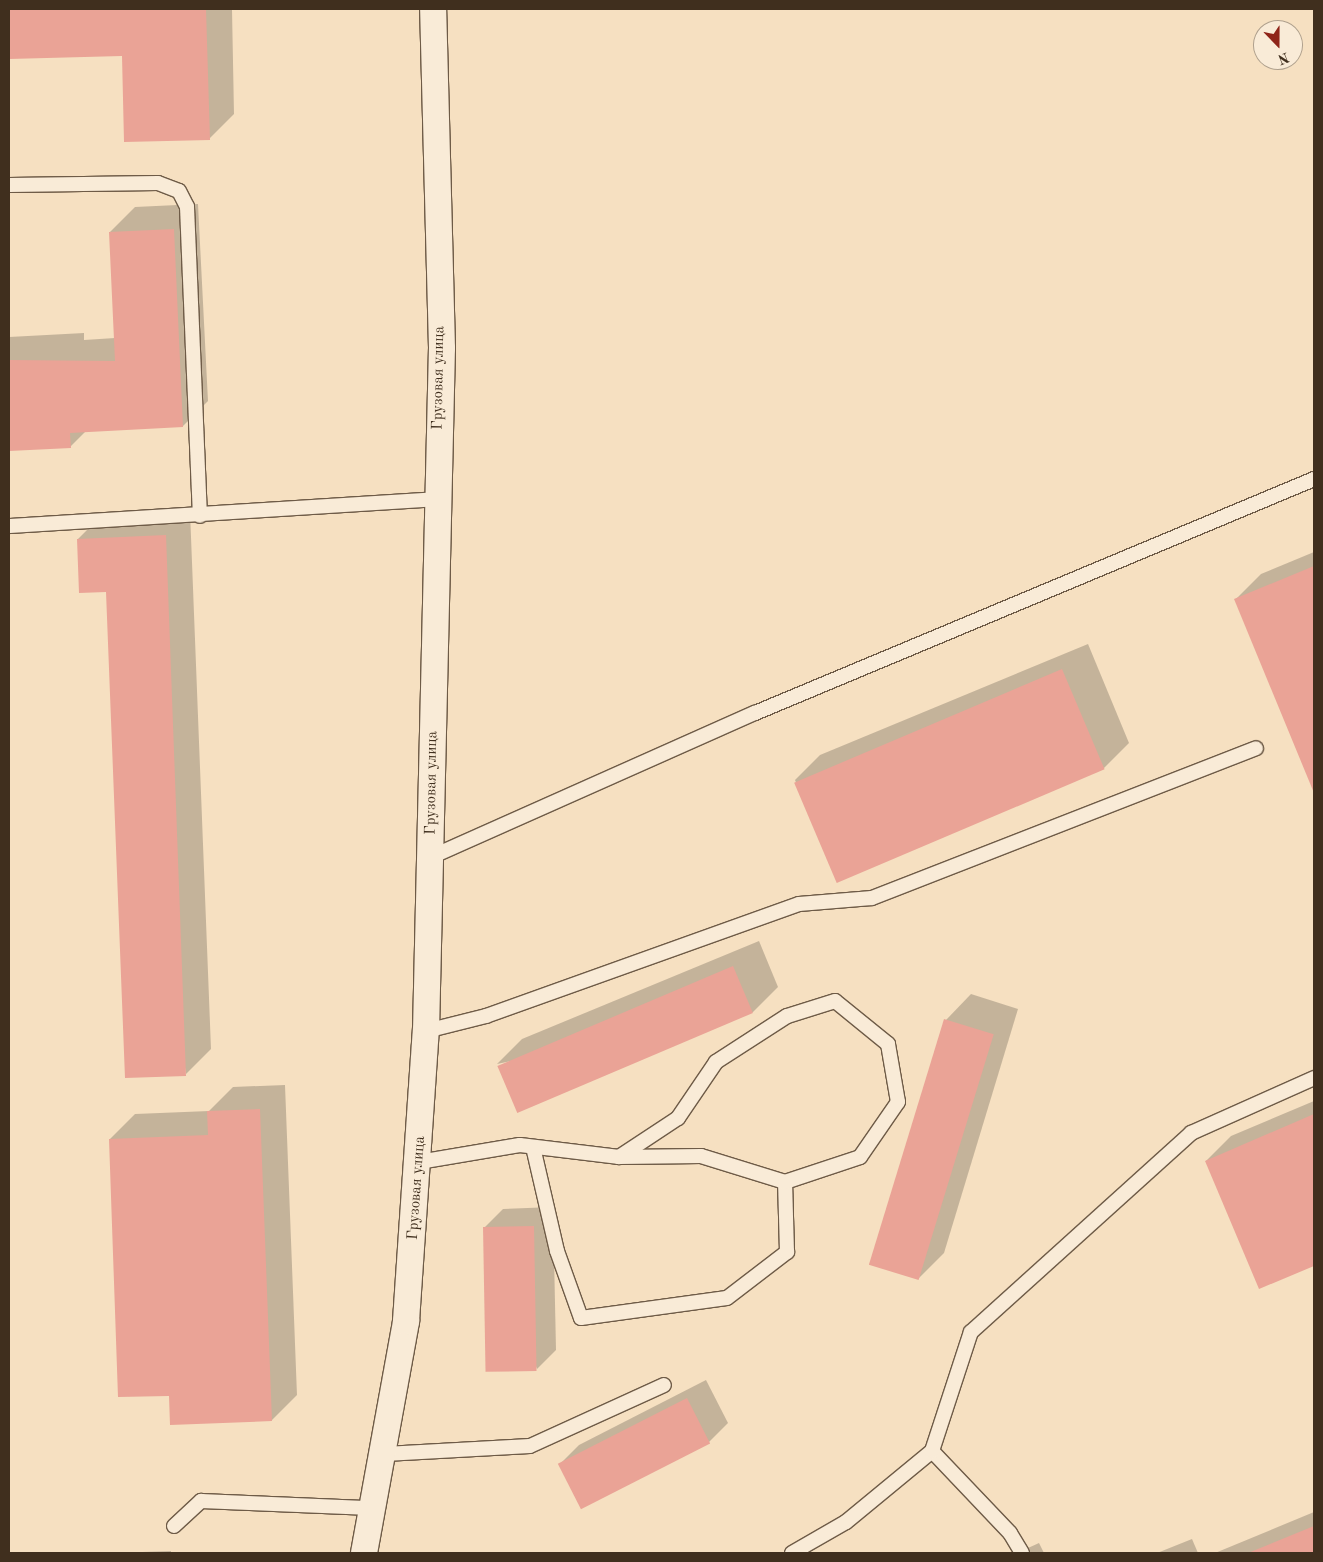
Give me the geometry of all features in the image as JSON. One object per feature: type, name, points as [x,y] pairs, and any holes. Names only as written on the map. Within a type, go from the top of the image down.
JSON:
[{"type":"street","name":"Грузовая улица","points":[[364,1553],[371,1508],[385,1454],[406,1321],[419,1162],[426,1031],[431,857],[436,499],[442,348],[433,9]]},
{"type":"lane","points":[[9,185],[158,183],[179,191],[187,207],[200,516]]},
{"type":"lane","points":[[431,857],[755,712],[1314,478]]},
{"type":"lane","points":[[9,526],[200,516],[436,499]]},
{"type":"lane","points":[[426,1031],[486,1016],[799,904],[872,898],[1256,748]]},
{"type":"lane","points":[[419,1162],[533,1146],[619,1157],[701,1156],[785,1182],[860,1156],[898,1102],[888,1044],[835,1001],[787,1016],[716,1062],[678,1118],[619,1157]]},
{"type":"lane","points":[[792,1553],[846,1522],[932,1451],[971,1332],[1191,1133],[1314,1078]]},
{"type":"lane","points":[[533,1146],[557,1251],[581,1318],[728,1298],[787,1252],[785,1182]]},
{"type":"lane","points":[[385,1454],[530,1446],[664,1385]]},
{"type":"lane","points":[[932,1451],[1010,1533],[1022,1553]]},
{"type":"lane","points":[[174,1526],[201,1501],[371,1508]]},
{"type":"building","points":[[9,9],[206,9],[210,140],[124,142],[122,56],[9,59]]},
{"type":"building","points":[[174,229],[183,427],[70,433],[71,448],[9,451],[9,360],[115,361],[109,232]]},
{"type":"building","points":[[166,535],[186,1076],[125,1078],[106,592],[79,593],[77,539]]},
{"type":"building","points":[[1314,566],[1314,793],[1234,599]]},
{"type":"building","points":[[1062,669],[1105,769],[837,883],[794,783]]},
{"type":"building","points":[[733,966],[753,1013],[517,1113],[497,1066]]},
{"type":"building","points":[[944,1019],[994,1034],[919,1280],[869,1265]]},
{"type":"building","points":[[260,1109],[272,1421],[170,1425],[169,1396],[118,1397],[109,1139],[208,1135],[207,1111]]},
{"type":"building","points":[[1314,1114],[1314,1266],[1259,1289],[1205,1161]]},
{"type":"building","points":[[534,1226],[537,1371],[486,1372],[483,1227]]},
{"type":"building","points":[[687,1398],[710,1443],[581,1509],[558,1464]]},
{"type":"building","points":[[1314,1526],[1314,1553],[1248,1553]]}]
